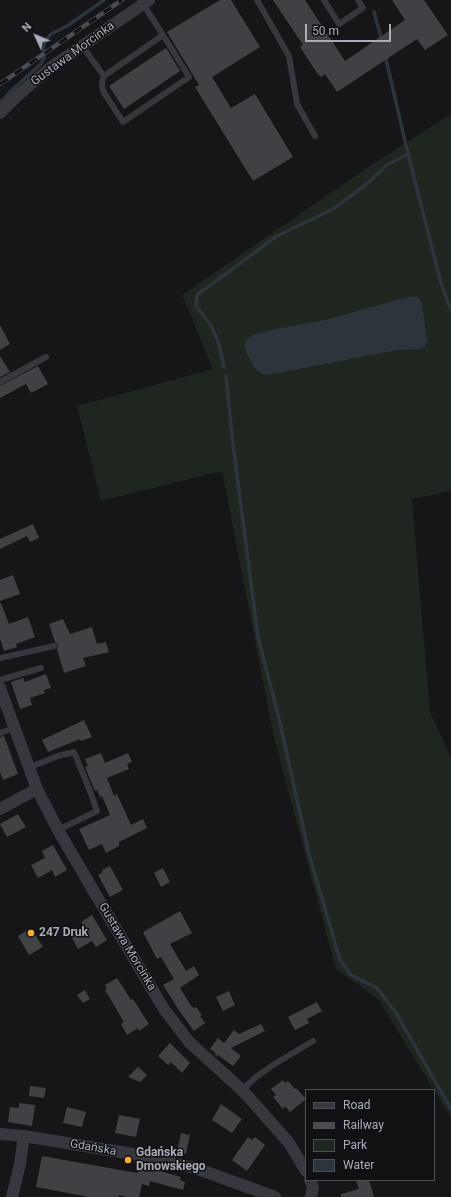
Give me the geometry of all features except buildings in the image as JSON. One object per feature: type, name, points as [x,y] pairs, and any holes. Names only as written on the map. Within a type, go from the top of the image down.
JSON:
[{"type":"street","name":"Gustawa Morcinka","points":[[0,113],[18,95],[50,68],[146,2]]},
{"type":"street","name":"Gustawa Morcinka","points":[[0,688],[36,789],[58,830],[170,1018],[188,1042],[242,1090],[289,1143],[305,1169]]},
{"type":"street","points":[[0,809],[36,789]]},
{"type":"street","name":"Gdańska","points":[[0,1134],[24,1136],[133,1154],[195,1168],[275,1197]]},
{"type":"street","points":[[12,1197],[20,1164],[24,1136]]},
{"type":"street","points":[[310,1181],[313,1187],[311,1197]]},
{"type":"lane","points":[[257,0],[289,56],[297,104],[315,136]]},
{"type":"lane","points":[[324,0],[339,24],[363,8],[358,0]]},
{"type":"lane","points":[[146,2],[163,35],[189,77],[123,122],[103,92],[102,82],[104,76],[163,35]]},
{"type":"lane","points":[[82,46],[104,76]]},
{"type":"lane","points":[[0,382],[46,356]]},
{"type":"lane","points":[[0,658],[54,646]]},
{"type":"lane","points":[[0,680],[41,668]]},
{"type":"lane","points":[[0,734],[14,728]]},
{"type":"lane","points":[[28,768],[58,756],[74,752],[97,811],[58,830]]},
{"type":"lane","points":[[242,1090],[267,1069],[313,1041]]},
{"type":"green space","points":[[451,114],[451,491],[412,499],[430,712],[451,757],[451,1118],[435,1092],[435,1089],[433,1089],[379,1000],[336,969],[274,738],[222,471],[101,501],[77,406],[213,369],[182,295],[371,165]]},
{"type":"water","points":[[412,296],[418,298],[422,303],[428,340],[425,346],[420,349],[398,350],[267,375],[256,370],[244,345],[247,339],[253,335],[271,330],[325,320]]},
{"type":"waterway","points":[[0,103],[41,64],[44,58],[43,47],[51,34],[67,26],[104,0]]},
{"type":"waterway","points":[[374,12],[382,41]]},
{"type":"waterway","points":[[385,55],[408,154],[441,283],[451,311]]},
{"type":"waterway","points":[[224,367],[218,341],[210,324],[196,306],[197,295],[277,236],[333,209],[368,183],[387,165],[408,154]]},
{"type":"waterway","points":[[226,376],[233,444],[258,637],[278,714],[309,854],[340,960],[351,975],[377,988],[396,1013],[451,1109]]},
{"type":"railway","points":[[0,84],[122,0]]},
{"type":"place","name":"247 Druk","points":[[31,933]]},
{"type":"place","name":"Gdańska Dmowskiego","points":[[128,1160]]}]
